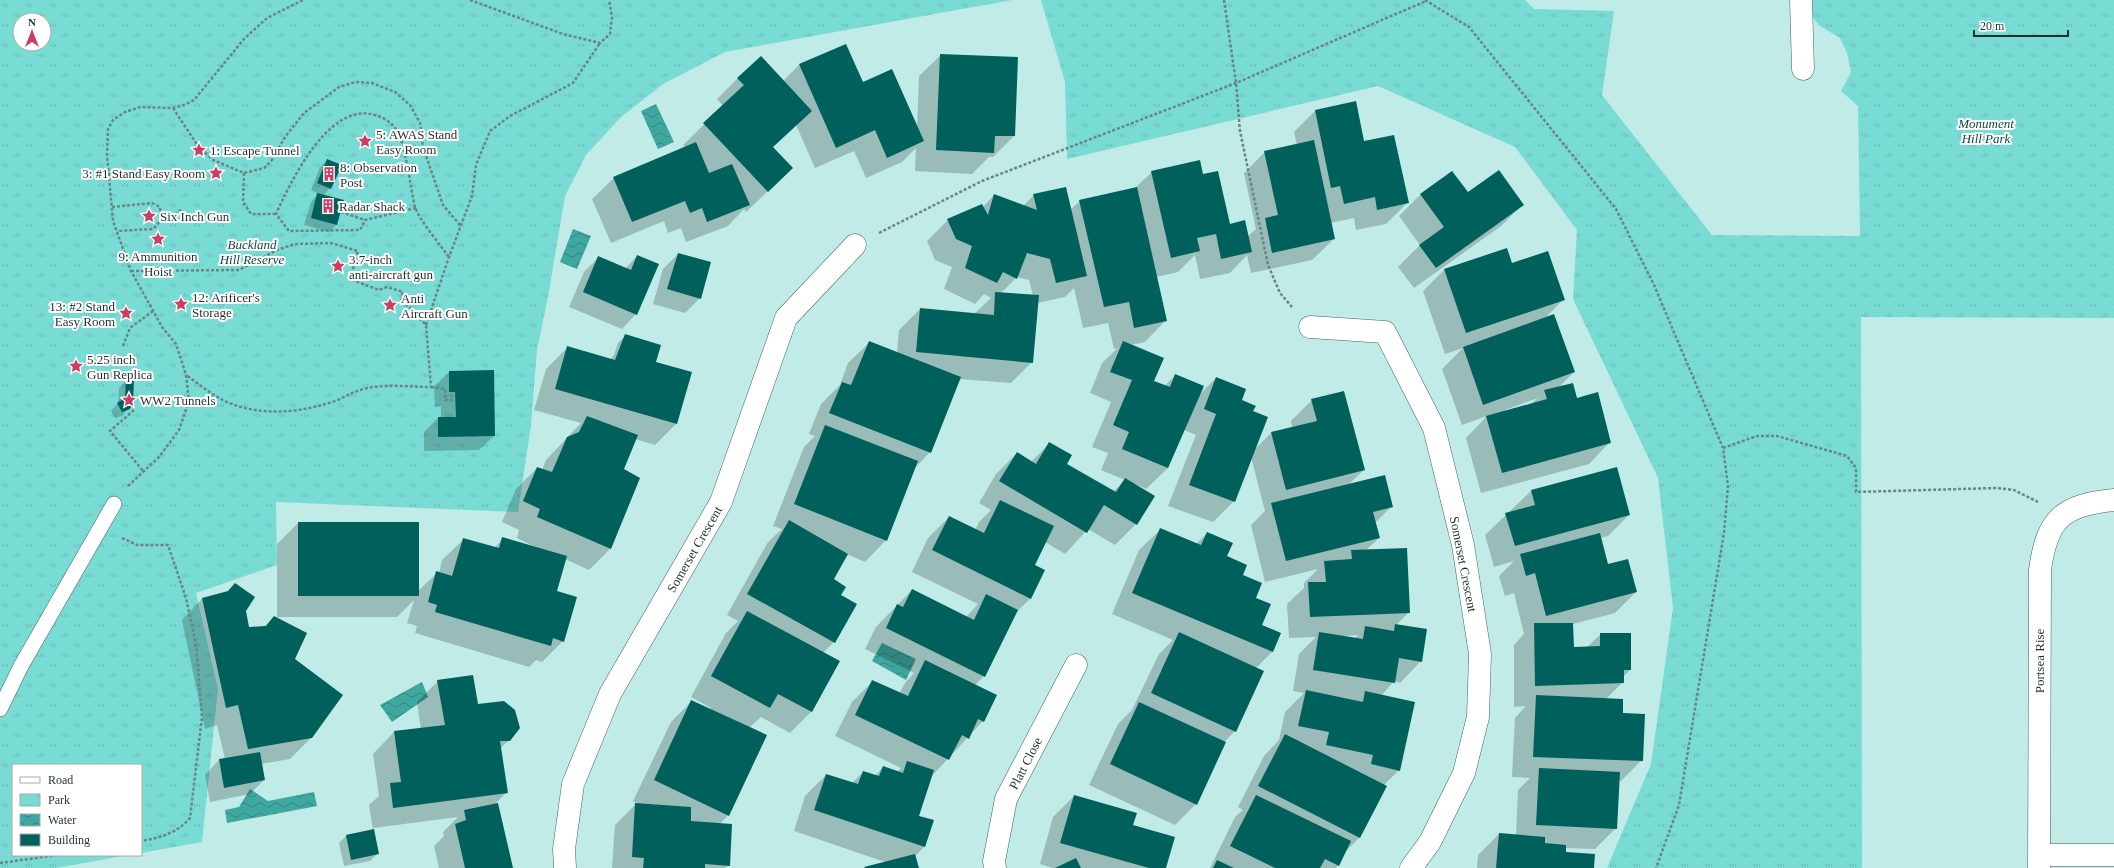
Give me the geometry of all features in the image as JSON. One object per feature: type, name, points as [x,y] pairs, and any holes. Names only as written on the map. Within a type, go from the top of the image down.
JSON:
[{"type":"street","points":[[1801,0],[1803,69]]},
{"type":"street","name":"Somerset Crescent","points":[[565,868],[564,849],[573,784],[610,694],[721,502],[786,318],[855,246]]},
{"type":"street","name":"Somerset Crescent","points":[[1310,327],[1384,332],[1434,428],[1462,545],[1480,654],[1478,717],[1464,773],[1430,842],[1411,868]]},
{"type":"street","name":"Portsea Rise","points":[[2039,862],[2040,570],[2046,537],[2059,519],[2077,506],[2114,500]]},
{"type":"street","name":"Platt Close","points":[[995,868],[994,861],[1006,800],[1076,665]]},
{"type":"street","points":[[2039,862],[2114,856]]},
{"type":"lane","points":[[0,709],[21,666],[114,504]]},
{"type":"path","points":[[114,504],[143,471],[159,457],[179,430],[189,401],[186,375],[176,344],[162,327],[131,271],[117,231],[112,207],[107,138],[108,129],[113,120],[125,112],[140,107],[173,108],[194,100],[244,39],[267,18],[303,0]]},
{"type":"path","points":[[470,0],[563,34],[600,43]]},
{"type":"path","points":[[431,387],[426,325],[448,257],[472,196],[476,165],[490,131],[510,116],[573,83],[600,43],[610,34],[612,17],[609,0]]},
{"type":"path","points":[[1224,0],[1236,83],[1240,131],[1268,265],[1280,293],[1310,327]]},
{"type":"path","points":[[855,246],[982,181],[1236,83],[1426,0],[1469,27],[1616,209],[1654,285],[1723,448],[1728,486],[1724,533],[1679,805],[1656,868]]},
{"type":"path","points":[[173,108],[198,146],[213,160],[244,173],[264,168],[272,160],[285,137],[304,113],[339,88],[356,82],[372,83],[395,92],[410,105],[420,122],[423,147],[443,205],[460,225]]},
{"type":"path","points":[[276,214],[293,177],[315,144],[345,117],[365,112],[382,117],[396,128],[402,147],[416,208],[448,257]]},
{"type":"path","points":[[244,173],[244,202],[251,214],[276,214]]},
{"type":"path","points":[[112,207],[152,203],[160,207],[161,220],[153,229],[117,231]]},
{"type":"path","points":[[341,212],[365,220],[416,208]]},
{"type":"path","points":[[160,215],[175,215],[182,209]]},
{"type":"path","points":[[276,214],[289,231],[360,230],[365,220]]},
{"type":"path","points":[[131,271],[239,270],[277,250],[295,244],[331,243],[358,251],[350,279],[378,290],[387,287],[403,292],[401,303],[408,306],[426,325]]},
{"type":"path","points":[[123,346],[130,328],[153,311]]},
{"type":"path","points":[[186,375],[226,402],[261,411],[285,411],[313,408],[361,390],[372,388],[431,387],[445,389],[445,400],[452,400],[452,392]]},
{"type":"path","points":[[134,410],[110,431],[143,471]]},
{"type":"path","points":[[1723,448],[1757,436],[1777,436],[1847,456],[1856,468],[1856,492],[1996,488],[2014,490],[2032,498],[2059,519]]},
{"type":"path","points":[[101,526],[136,545],[168,545],[186,598],[196,644],[202,717],[190,818],[181,828],[156,839],[142,841]]},
{"type":"path","points":[[0,863],[51,856]]},
{"type":"green space","name":"Buckland Hill Reserve","points":[[0,0],[1012,0],[725,52],[663,84],[620,118],[586,155],[565,196],[548,297],[537,350],[531,425],[518,512],[276,502],[277,565],[196,593],[218,689],[202,842],[142,853],[142,764],[12,764],[12,856],[123,856],[56,868],[0,868]]},
{"type":"green space","name":"Monument Hill Park","points":[[1041,0],[1525,0],[1534,9],[1614,11],[1602,95],[1712,235],[1860,236],[1858,106],[1841,91],[1851,72],[1847,53],[1840,38],[1820,26],[1806,10],[1806,0],[2114,0],[2114,318],[1861,317],[1862,868],[1607,868],[1651,764],[1673,608],[1658,478],[1573,299],[1577,230],[1515,147],[1378,86],[1067,159],[1065,82]]},
{"type":"water","points":[[656,104],[674,142],[658,149],[641,111]]},
{"type":"water","points":[[573,229],[591,236],[577,269],[560,262]]},
{"type":"water","points":[[882,643],[916,659],[906,680],[872,661]]},
{"type":"water","points":[[422,682],[428,697],[392,722],[380,705]]},
{"type":"water","points":[[250,789],[268,801],[314,792],[317,806],[227,823],[225,810],[239,807]]},
{"type":"building","points":[[846,44],[863,82],[892,69],[924,141],[887,158],[875,130],[836,148],[799,64]]},
{"type":"building","points":[[940,54],[1018,57],[1015,136],[995,136],[994,153],[936,150]]},
{"type":"building","points":[[761,56],[812,111],[773,147],[793,168],[768,192],[703,123],[744,85],[737,78]]},
{"type":"building","points":[[1356,101],[1364,141],[1394,135],[1409,203],[1377,210],[1375,197],[1344,204],[1340,186],[1331,188],[1315,110]]},
{"type":"building","points":[[1314,140],[1335,239],[1272,253],[1265,218],[1278,215],[1264,151]]},
{"type":"building","points":[[696,142],[709,173],[732,164],[750,205],[707,222],[702,208],[690,213],[685,201],[632,222],[613,177]]},
{"type":"building","name":"8: Observation Post","points":[[327,159],[342,165],[331,189],[317,183]]},
{"type":"building","points":[[1200,160],[1203,174],[1218,171],[1230,224],[1245,220],[1252,252],[1221,259],[1216,234],[1197,238],[1200,251],[1171,258],[1151,171]]},
{"type":"building","points":[[1499,170],[1524,205],[1436,268],[1419,245],[1444,227],[1420,194],[1452,171],[1468,192]]},
{"type":"building","points":[[1066,187],[1087,276],[1056,283],[1050,259],[1027,253],[1017,279],[1003,272],[997,283],[965,268],[972,246],[956,239],[947,219],[982,204],[988,215],[994,194],[1037,210],[1033,194]]},
{"type":"building","points":[[1137,187],[1167,321],[1134,328],[1129,302],[1104,307],[1079,200]]},
{"type":"building","name":"Radar Shack","points":[[317,193],[344,200],[337,225],[311,218]]},
{"type":"building","points":[[1507,248],[1512,263],[1548,251],[1565,300],[1466,333],[1444,269]]},
{"type":"building","points":[[678,253],[711,262],[701,299],[667,289]]},
{"type":"building","points":[[637,255],[659,264],[637,315],[583,292],[598,256],[631,270]]},
{"type":"building","points":[[995,292],[1039,295],[1033,363],[916,352],[920,308],[994,315]]},
{"type":"building","points":[[1554,314],[1575,372],[1483,405],[1463,347]]},
{"type":"building","points":[[625,334],[661,345],[656,362],[692,372],[677,424],[555,389],[567,346],[615,360]]},
{"type":"building","points":[[869,341],[961,377],[931,453],[829,413],[842,382],[851,385]]},
{"type":"building","points":[[1123,341],[1164,358],[1154,381],[1170,387],[1175,374],[1204,386],[1168,468],[1122,449],[1129,432],[1113,425],[1132,380],[1110,372]]},
{"type":"building","points":[[494,370],[495,436],[438,437],[438,417],[456,417],[455,392],[449,392],[449,371]]},
{"type":"building","points":[[1216,377],[1246,389],[1242,400],[1256,406],[1253,411],[1268,417],[1235,502],[1189,485],[1216,414],[1204,409]]},
{"type":"building","points":[[126,379],[134,380],[133,402],[130,409],[122,412],[117,403],[125,398]]},
{"type":"building","points":[[1573,383],[1577,398],[1598,392],[1611,443],[1502,473],[1486,416],[1547,399],[1544,390]]},
{"type":"building","points":[[1344,391],[1365,470],[1286,490],[1271,432],[1317,421],[1311,399]]},
{"type":"building","points":[[587,416],[638,435],[624,469],[640,478],[611,549],[537,517],[540,509],[523,501],[537,467],[552,472],[567,437],[579,432]]},
{"type":"building","points":[[825,425],[918,461],[887,541],[794,504]]},
{"type":"building","points":[[1049,442],[1072,455],[1067,464],[1116,492],[1125,478],[1155,496],[1137,525],[1104,505],[1087,533],[999,481],[1017,452],[1036,464]]},
{"type":"building","points":[[1617,467],[1630,515],[1515,546],[1505,513],[1535,505],[1531,490]]},
{"type":"building","points":[[1385,475],[1393,507],[1373,512],[1380,538],[1286,561],[1271,503]]},
{"type":"building","points":[[1000,500],[1054,526],[1035,565],[1045,570],[1031,599],[932,550],[949,516],[984,533]]},
{"type":"building","points":[[789,520],[848,554],[834,579],[846,587],[841,595],[857,604],[835,643],[747,594]]},
{"type":"building","points":[[298,522],[419,522],[419,596],[298,596]]},
{"type":"building","points":[[1160,528],[1201,545],[1207,532],[1233,543],[1227,556],[1247,565],[1243,575],[1262,583],[1256,598],[1271,604],[1262,625],[1281,633],[1273,652],[1132,593]]},
{"type":"building","points":[[1600,533],[1608,564],[1628,559],[1637,592],[1546,616],[1535,573],[1526,576],[1520,554]]},
{"type":"building","points":[[502,537],[567,556],[557,591],[577,597],[564,642],[553,638],[551,646],[435,612],[437,605],[428,602],[436,571],[452,576],[463,538],[499,548]]},
{"type":"building","points":[[1407,548],[1410,613],[1310,617],[1308,582],[1326,582],[1324,561],[1352,559],[1351,550]]},
{"type":"building","points":[[235,583],[255,597],[246,611],[249,627],[266,626],[274,616],[307,633],[295,659],[343,695],[312,738],[248,749],[238,705],[226,708],[202,598],[228,591]]},
{"type":"building","points":[[912,589],[974,620],[986,594],[1018,610],[985,677],[886,628],[897,604],[903,607]]},
{"type":"building","points":[[747,611],[840,661],[812,712],[778,694],[770,708],[711,676]]},
{"type":"building","points":[[1534,623],[1573,623],[1574,647],[1600,646],[1600,633],[1631,633],[1631,670],[1624,670],[1624,683],[1535,686]]},
{"type":"building","points":[[1395,624],[1427,629],[1422,662],[1399,658],[1395,683],[1313,670],[1319,632],[1363,639],[1365,626],[1394,631]]},
{"type":"building","points":[[1179,632],[1264,671],[1236,732],[1151,693]]},
{"type":"building","points":[[925,660],[997,695],[984,722],[978,719],[969,739],[962,735],[949,760],[855,715],[872,680],[908,696]]},
{"type":"building","points":[[473,675],[478,704],[504,701],[515,710],[520,728],[510,741],[500,741],[508,793],[393,808],[390,783],[401,782],[394,731],[445,725],[437,680]]},
{"type":"building","points":[[1306,690],[1363,702],[1365,691],[1415,702],[1400,771],[1371,764],[1373,755],[1326,745],[1329,732],[1298,726]]},
{"type":"building","points":[[1536,695],[1623,699],[1623,713],[1645,714],[1643,761],[1533,757]]},
{"type":"building","points":[[691,700],[767,735],[729,816],[654,780]]},
{"type":"building","points":[[1139,702],[1226,742],[1197,805],[1110,764]]},
{"type":"building","points":[[1285,734],[1387,786],[1360,838],[1258,786]]},
{"type":"building","points":[[260,752],[265,780],[224,788],[219,759]]},
{"type":"building","points":[[907,761],[934,770],[919,816],[934,820],[925,847],[814,810],[826,774],[858,784],[863,771],[879,776],[883,766],[903,773]]},
{"type":"building","points":[[1539,768],[1620,772],[1617,829],[1536,825]]},
{"type":"building","points":[[1074,795],[1137,813],[1133,825],[1175,837],[1166,868],[1149,868],[1060,843]]},
{"type":"building","points":[[1256,795],[1351,841],[1339,866],[1325,859],[1320,868],[1275,868],[1230,846]]},
{"type":"building","points":[[498,803],[513,868],[465,868],[455,824],[466,820],[464,810]]},
{"type":"building","points":[[635,803],[691,807],[691,821],[732,824],[730,866],[705,864],[705,868],[643,868],[644,858],[632,857]]},
{"type":"building","points":[[374,829],[379,854],[351,860],[346,835]]},
{"type":"building","points":[[1499,833],[1545,837],[1545,843],[1566,845],[1566,852],[1595,854],[1594,868],[1496,868]]},
{"type":"building","points":[[915,854],[919,868],[864,867]]},
{"type":"building","points":[[1076,858],[1081,868],[1055,868]]},
{"type":"building","points":[[1217,860],[1234,868],[1213,868]]},
{"type":"place","name":"5: AWAS Stand Easy Room","points":[[365,141]]},
{"type":"place","name":"1: Escape Tunnel","points":[[199,150]]},
{"type":"place","name":"3: #1 Stand Easy Room","points":[[216,173]]},
{"type":"place","name":"8: Observation Post","points":[[329,174]]},
{"type":"place","name":"Radar Shack","points":[[328,206]]},
{"type":"place","name":"Six Inch Gun","points":[[149,216]]},
{"type":"place","name":"9: Ammunition Hoist","points":[[158,239]]},
{"type":"place","name":"3.7-inch anti-aircraft gun","points":[[338,266]]},
{"type":"place","name":"12: Arificer's Storage","points":[[181,304]]},
{"type":"place","name":"Anti Aircraft Gun","points":[[390,305]]},
{"type":"place","name":"13: #2 Stand Easy Room","points":[[126,313]]},
{"type":"place","name":"5.25 inch Gun Replica","points":[[76,366]]},
{"type":"place","name":"WW2 Tunnels","points":[[129,400]]}]
